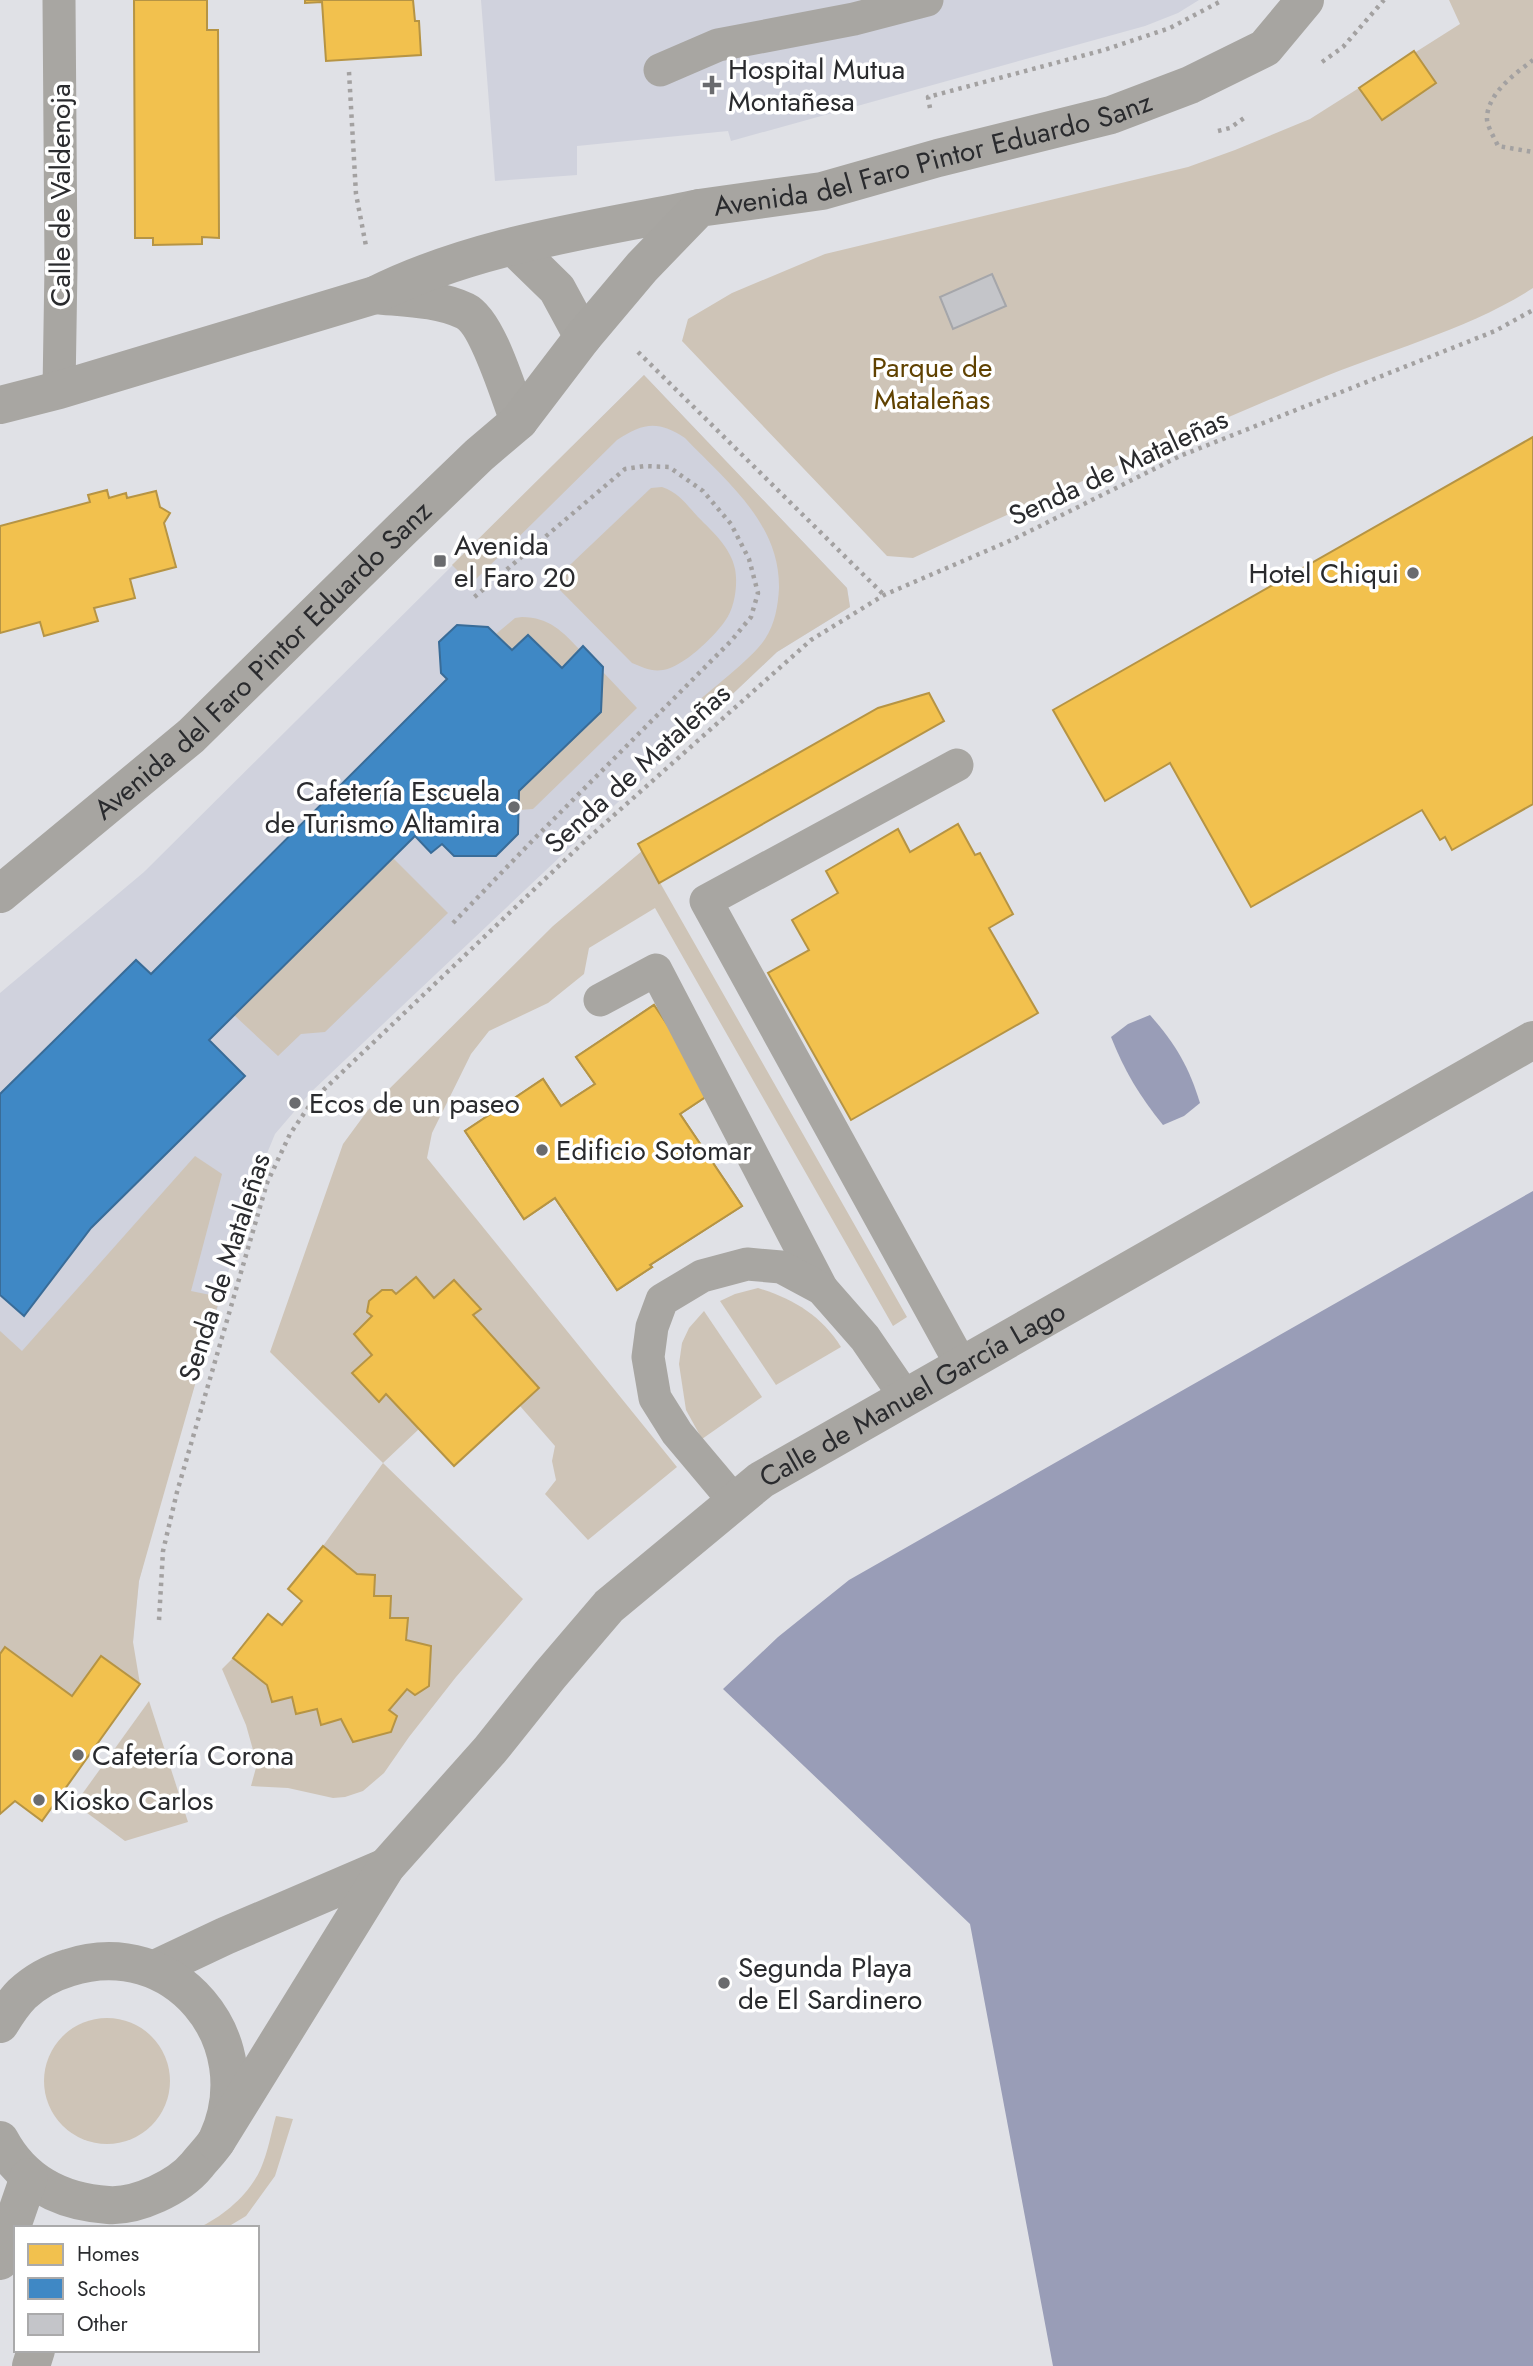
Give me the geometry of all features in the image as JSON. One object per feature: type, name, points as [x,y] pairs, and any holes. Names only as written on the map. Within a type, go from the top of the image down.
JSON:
[{"type":"main road","name":"Avenida del Faro Pintor Eduardo Sanz","points":[[0,894],[191,736],[421,510],[519,421],[642,267],[699,208],[822,191],[938,158],[1111,115],[1191,85],[1265,48],[1305,0]]},
{"type":"street","points":[[0,405],[59,390],[375,295],[412,276],[514,247],[601,226],[699,208]]},
{"type":"street","points":[[514,247],[592,327]]},
{"type":"street","points":[[375,295],[432,301],[467,312],[481,327],[519,421]]},
{"type":"street","name":"Calle de Manuel García Lago","points":[[216,2142],[386,1867],[490,1750],[608,1606],[761,1480],[1533,1041]]},
{"type":"street","name":"Calle de Manuel García Lago","points":[[155,1969],[386,1867]]},
{"type":"street","points":[[0,1982],[50,1974],[84,1963],[120,1961],[155,1969],[190,1991],[215,2024],[229,2062],[229,2103],[216,2142],[189,2174],[154,2196],[108,2216],[83,2203],[54,2193],[29,2177],[7,2154],[0,2140]]},
{"type":"street","points":[[0,2024],[22,1994],[50,1974]]},
{"type":"street","points":[[0,2261],[29,2177]]},
{"type":"lane","name":"Calle de Valdenoja","points":[[59,0],[59,390]]},
{"type":"lane","points":[[660,70],[718,45],[854,19],[928,0]]},
{"type":"lane","points":[[957,765],[706,901],[962,1366]]},
{"type":"lane","points":[[600,1000],[656,970],[822,1289],[865,1338],[906,1398]]},
{"type":"lane","points":[[736,1502],[677,1433],[655,1398],[648,1357],[652,1327],[662,1300],[702,1276],[747,1264],[781,1267],[822,1289]]},
{"type":"path","points":[[928,97],[1104,50],[1170,28],[1223,0]]},
{"type":"path","points":[[1533,60],[1511,78],[1492,100],[1487,121],[1498,146],[1533,152]]},
{"type":"path","points":[[349,72],[356,194]]},
{"type":"path","name":"Senda de Mataleñas","points":[[159,1620],[163,1551],[177,1492],[267,1183],[290,1134],[314,1099],[586,840],[811,640],[884,595],[1014,539],[1180,456],[1494,331],[1533,310]]},
{"type":"path","points":[[592,327],[884,595]]},
{"type":"path","points":[[453,923],[731,641],[751,617],[758,593],[749,559],[731,524],[703,491],[669,467],[645,466],[625,469],[472,599]]},
{"type":"shaded area","name":"Hospital Mutua Montañesa","points":[[481,0],[1199,0],[1178,13],[1145,26],[731,141],[728,131],[577,146],[577,175],[495,181]]},
{"type":"shaded area","points":[[644,375],[847,588],[850,607],[777,652],[310,1093],[275,1134],[254,1185],[159,1505],[139,1581],[133,1642],[0,1569],[0,993],[144,872]]},
{"type":"green space","name":"Parque de Mataleñas","points":[[1449,0],[1533,0],[1533,288],[1482,316],[1263,402],[913,558],[887,556],[682,341],[688,319],[732,293],[825,254],[1188,167],[1310,119],[1460,24]]},
{"type":"green space","points":[[644,375],[847,588],[850,607],[777,652],[702,723],[690,708],[741,665],[765,639],[775,615],[779,588],[777,565],[761,523],[733,487],[685,438],[658,426],[643,427],[626,434],[471,584],[452,565]]},
{"type":"green space","points":[[662,487],[682,499],[721,541],[733,561],[736,582],[731,610],[720,628],[689,657],[671,668],[659,670],[632,663],[552,582],[651,488]]},
{"type":"green space","points":[[515,618],[548,623],[580,650],[562,668],[529,635],[512,650],[496,634]]},
{"type":"green space","points":[[603,672],[637,708],[533,809],[519,810],[519,791],[600,712]]},
{"type":"green space","points":[[642,851],[907,1317],[893,1326],[655,908],[589,948],[584,974],[548,1003],[489,1031],[471,1054],[432,1133],[427,1158],[677,1467],[588,1540],[545,1494],[556,1480],[552,1461],[555,1446],[520,1406],[539,1387],[473,1315],[481,1308],[454,1280],[434,1298],[416,1278],[396,1294],[392,1289],[382,1290],[369,1301],[367,1311],[372,1316],[354,1334],[372,1355],[379,1402],[386,1394],[419,1429],[383,1463],[270,1352],[343,1144],[368,1110],[553,926]]},
{"type":"green space","points":[[393,858],[448,913],[325,1032],[301,1034],[278,1056],[234,1015]]},
{"type":"green space","points":[[195,1156],[222,1174],[191,1291],[220,1297],[139,1581],[133,1642],[140,1684],[101,1656],[72,1696],[5,1647],[0,1654],[0,1331],[22,1351]]},
{"type":"green space","points":[[758,1288],[783,1297],[815,1317],[841,1347],[776,1385],[720,1301]]},
{"type":"green space","points":[[704,1311],[762,1397],[702,1439],[686,1410],[679,1364],[682,1343],[689,1328]]},
{"type":"green space","points":[[383,1463],[523,1599],[456,1677],[384,1773],[363,1791],[333,1798],[288,1788],[251,1786],[257,1764],[246,1725],[222,1669],[233,1658],[267,1685],[272,1702],[292,1697],[297,1714],[317,1709],[322,1725],[341,1719],[353,1742],[391,1732],[397,1717],[389,1710],[407,1689],[415,1695],[429,1686],[431,1646],[406,1640],[408,1619],[390,1618],[391,1597],[374,1596],[375,1575],[357,1574],[323,1546]]},
{"type":"green space","points":[[149,1701],[188,1822],[125,1841],[75,1804]]},
{"type":"green space","points":[[107,2018],[131,2022],[152,2036],[166,2057],[170,2081],[166,2105],[152,2126],[131,2140],[107,2144],[83,2140],[62,2126],[48,2105],[44,2081],[48,2057],[62,2036],[83,2022]]},
{"type":"green space","points":[[276,2116],[293,2119],[275,2176],[246,2216],[229,2226],[202,2226],[217,2218],[243,2196],[263,2162]]},
{"type":"water","points":[[1150,1015],[1180,1056],[1200,1103],[1184,1116],[1163,1125],[1133,1083],[1111,1037],[1128,1024]]},
{"type":"water","points":[[1533,1191],[1533,2366],[1053,2366],[970,1924],[723,1689],[778,1637],[849,1580]]},
{"type":"building: Homes","points":[[134,0],[207,0],[207,30],[218,30],[219,238],[202,237],[202,244],[153,245],[153,238],[135,238]]},
{"type":"building: Homes","points":[[305,0],[413,0],[415,21],[419,21],[421,55],[326,61],[322,2],[305,3]]},
{"type":"building: Homes","points":[[1414,51],[1436,83],[1382,120],[1359,88]]},
{"type":"building: Homes","name":"Hotel Chiqui","points":[[1533,437],[1533,804],[1452,850],[1445,837],[1440,840],[1422,810],[1251,907],[1170,763],[1105,801],[1053,710]]},
{"type":"building: Homes","points":[[107,490],[109,498],[126,493],[127,498],[156,491],[160,507],[170,513],[164,523],[176,567],[130,579],[135,598],[94,608],[98,621],[44,636],[40,622],[0,633],[0,526],[90,502],[88,495]]},
{"type":"building: Homes","points":[[929,693],[944,721],[659,883],[638,844],[878,708]]},
{"type":"building: Homes","points":[[958,824],[975,855],[980,853],[1013,914],[989,928],[1038,1013],[851,1120],[768,973],[809,950],[792,920],[838,893],[826,871],[898,829],[910,852]]},
{"type":"building: Homes","name":"Edificio Sotomar","points":[[654,1005],[713,1092],[680,1114],[742,1206],[650,1265],[652,1267],[617,1290],[555,1198],[524,1219],[465,1131],[543,1079],[561,1106],[595,1084],[576,1057]],"holes":[[[613,1136],[626,1157],[614,1164],[602,1144]]]},
{"type":"building: Homes","name":"Edificio Sotomar","points":[[654,1005],[713,1092],[680,1114],[742,1206],[650,1265],[652,1267],[617,1290],[555,1198],[524,1219],[465,1131],[543,1079],[561,1106],[595,1084],[576,1057]]},
{"type":"building: Homes","points":[[416,1277],[434,1298],[454,1280],[481,1309],[473,1315],[539,1388],[454,1466],[386,1394],[379,1402],[352,1373],[372,1355],[354,1334],[372,1316],[367,1312],[369,1301],[382,1290],[392,1290],[396,1294]]},
{"type":"building: Homes","points":[[323,1546],[357,1574],[375,1575],[374,1596],[391,1596],[390,1618],[408,1618],[406,1640],[431,1646],[429,1686],[415,1695],[407,1689],[389,1710],[397,1716],[391,1732],[353,1742],[341,1719],[321,1725],[317,1709],[296,1714],[292,1697],[272,1702],[267,1685],[233,1658],[268,1614],[282,1625],[302,1601],[288,1589]]},
{"type":"building: Homes","points":[[5,1647],[72,1696],[101,1656],[140,1684],[42,1821],[15,1801],[0,1814],[0,1654]]},
{"type":"building: Schools","points":[[457,625],[488,627],[512,650],[528,635],[562,668],[583,646],[603,667],[601,712],[519,791],[518,834],[496,856],[454,856],[442,844],[431,853],[415,836],[209,1040],[245,1076],[91,1228],[24,1316],[0,1295],[0,1094],[136,960],[151,974],[447,679],[441,673],[439,642]]},
{"type":"building: Other","points":[[992,274],[1006,306],[953,329],[940,297]]},
{"type":"place","name":"Hospital Mutua Montañesa","points":[[712,85]]},
{"type":"place","name":"Avenida el Faro 20","points":[[440,561]]},
{"type":"place","name":"Hotel Chiqui","points":[[1413,573]]},
{"type":"place","name":"Cafetería Escuela de Turismo Altamira","points":[[514,807]]},
{"type":"place","name":"Ecos de un paseo","points":[[295,1103]]},
{"type":"place","name":"Edificio Sotomar","points":[[542,1150]]},
{"type":"place","name":"Cafetería Corona","points":[[78,1755]]},
{"type":"place","name":"Kiosko Carlos","points":[[39,1800]]},
{"type":"place","name":"Segunda Playa de El Sardinero","points":[[724,1983]]}]
